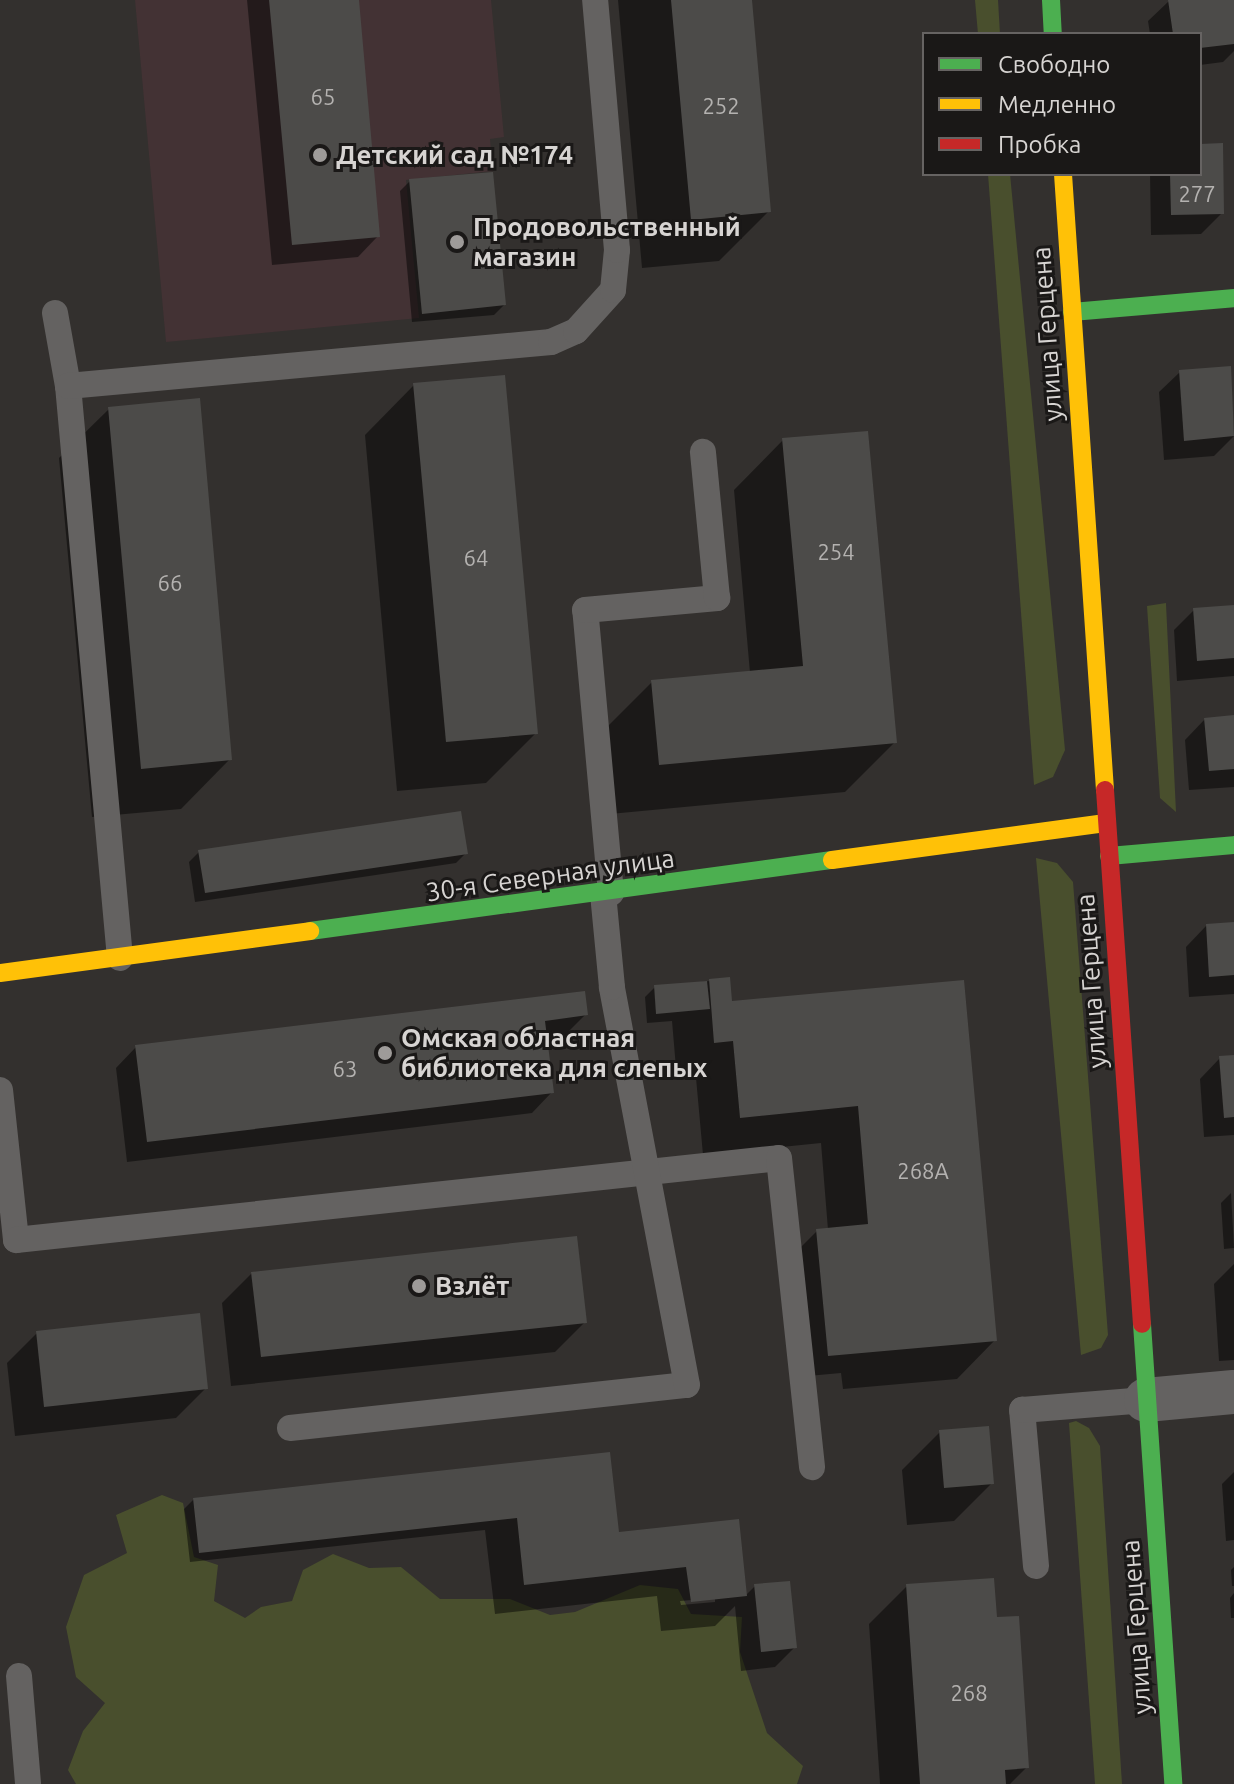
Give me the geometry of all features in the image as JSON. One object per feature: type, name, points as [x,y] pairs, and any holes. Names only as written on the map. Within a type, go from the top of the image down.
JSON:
[{"type":"main road","points":[[1051,0],[1053,32]]},
{"type":"main road","name":"улица Герцена","points":[[1063,176],[1173,1784]]},
{"type":"main road","points":[[1072,312],[1234,298]]},
{"type":"main road","name":"30-я Северная улица","points":[[0,973],[1106,823]]},
{"type":"main road","points":[[1109,856],[1234,845]]},
{"type":"street","points":[[1146,1400],[1234,1392]]},
{"type":"lane","points":[[68,386],[551,342],[576,331],[613,290],[617,250],[595,0]]},
{"type":"lane","points":[[55,313],[68,386],[120,958]]},
{"type":"lane","points":[[290,1428],[687,1385],[612,987],[585,610],[717,598],[703,452]]},
{"type":"lane","points":[[0,1090],[16,1240],[779,1158],[812,1467]]},
{"type":"lane","points":[[1036,1566],[1022,1410],[1146,1400]]},
{"type":"lane","points":[[19,1676],[28,1784]]},
{"type":"shaded area","name":"Детский сад №174","points":[[135,0],[491,0],[504,137],[490,139],[493,171],[406,180],[419,318],[166,342]]},
{"type":"green space","points":[[975,0],[998,0],[1000,32],[978,32]]},
{"type":"green space","points":[[988,176],[1010,176],[1065,750],[1053,777],[1034,785]]},
{"type":"green space","points":[[1166,603],[1176,812],[1160,798],[1147,606]]},
{"type":"green space","points":[[1036,858],[1057,863],[1073,882],[1108,1335],[1101,1348],[1081,1355]]},
{"type":"green space","points":[[1076,1421],[1089,1428],[1100,1446],[1122,1784],[1095,1784],[1069,1423]]},
{"type":"green space","points":[[162,1495],[183,1503],[194,1557],[218,1565],[214,1601],[245,1618],[261,1607],[292,1601],[303,1570],[333,1554],[369,1568],[401,1567],[440,1599],[510,1599],[550,1615],[575,1612],[640,1585],[678,1589],[691,1614],[742,1617],[740,1652],[767,1733],[803,1766],[797,1784],[76,1784],[68,1770],[83,1731],[105,1703],[76,1677],[66,1627],[84,1575],[127,1553],[116,1515]]},
{"type":"building","name":"Детский сад №174","points":[[269,0],[359,0],[380,237],[292,245]]},
{"type":"building","points":[[671,0],[752,0],[771,212],[691,220]]},
{"type":"building","points":[[1168,0],[1234,0],[1234,44],[1202,48],[1202,32],[1173,32]]},
{"type":"building","points":[[1223,143],[1224,214],[1171,215],[1170,176],[1202,176],[1202,144]]},
{"type":"building","name":"Продовольственный магазин","points":[[493,172],[506,305],[422,314],[409,179]]},
{"type":"building","points":[[1231,366],[1234,436],[1184,441],[1179,370]]},
{"type":"building","points":[[505,375],[538,734],[446,742],[413,383]]},
{"type":"building","points":[[200,398],[232,760],[141,769],[108,407]]},
{"type":"building","points":[[868,431],[897,743],[659,765],[651,680],[803,666],[782,438]]},
{"type":"building","points":[[1234,605],[1234,658],[1197,661],[1193,608]]},
{"type":"building","points":[[1234,715],[1234,769],[1209,771],[1204,718]]},
{"type":"building","points":[[461,811],[468,854],[205,893],[198,850]]},
{"type":"building","points":[[1234,922],[1234,975],[1209,977],[1206,924]]},
{"type":"building","points":[[730,977],[732,1001],[964,980],[997,1341],[828,1356],[816,1229],[868,1224],[858,1106],[740,1118],[733,1041],[714,1043],[709,979]]},
{"type":"building","points":[[707,981],[710,1009],[656,1014],[654,985]]},
{"type":"building","points":[[585,991],[588,1015],[545,1021],[554,1093],[147,1142],[135,1045]]},
{"type":"building","points":[[1234,1055],[1234,1117],[1224,1118],[1219,1056]]},
{"type":"building","points":[[577,1236],[587,1323],[261,1357],[251,1272]]},
{"type":"building","points":[[200,1313],[208,1389],[44,1407],[36,1331]]},
{"type":"building","points":[[989,1426],[994,1484],[944,1488],[939,1430]]},
{"type":"building","points":[[610,1452],[619,1532],[739,1519],[747,1596],[691,1602],[686,1567],[524,1585],[517,1518],[199,1553],[193,1498]]},
{"type":"building","points":[[994,1578],[997,1617],[1019,1616],[1029,1768],[1005,1770],[1006,1784],[920,1784],[906,1584]]},
{"type":"building","points":[[790,1581],[797,1648],[761,1652],[754,1584]]},
{"type":"traffic: fast","points":[[1051,0],[1053,32]]},
{"type":"traffic: fast","points":[[1072,312],[1234,298]]},
{"type":"traffic: fast","points":[[1109,856],[1234,845]]},
{"type":"traffic: fast","points":[[310,931],[832,860]]},
{"type":"traffic: fast","points":[[1142,1324],[1173,1784]]},
{"type":"traffic: slow","points":[[1063,176],[1105,790]]},
{"type":"traffic: slow","points":[[832,860],[1106,823]]},
{"type":"traffic: slow","points":[[0,973],[310,931]]},
{"type":"traffic: jam","points":[[1105,790],[1142,1324]]},
{"type":"place","name":"Детский сад №174","points":[[320,155]]},
{"type":"place","name":"Продовольственный магазин","points":[[457,242]]},
{"type":"place","name":"Омская областная библиотека для слепых","points":[[385,1053]]},
{"type":"place","name":"Взлёт","points":[[419,1286]]}]
